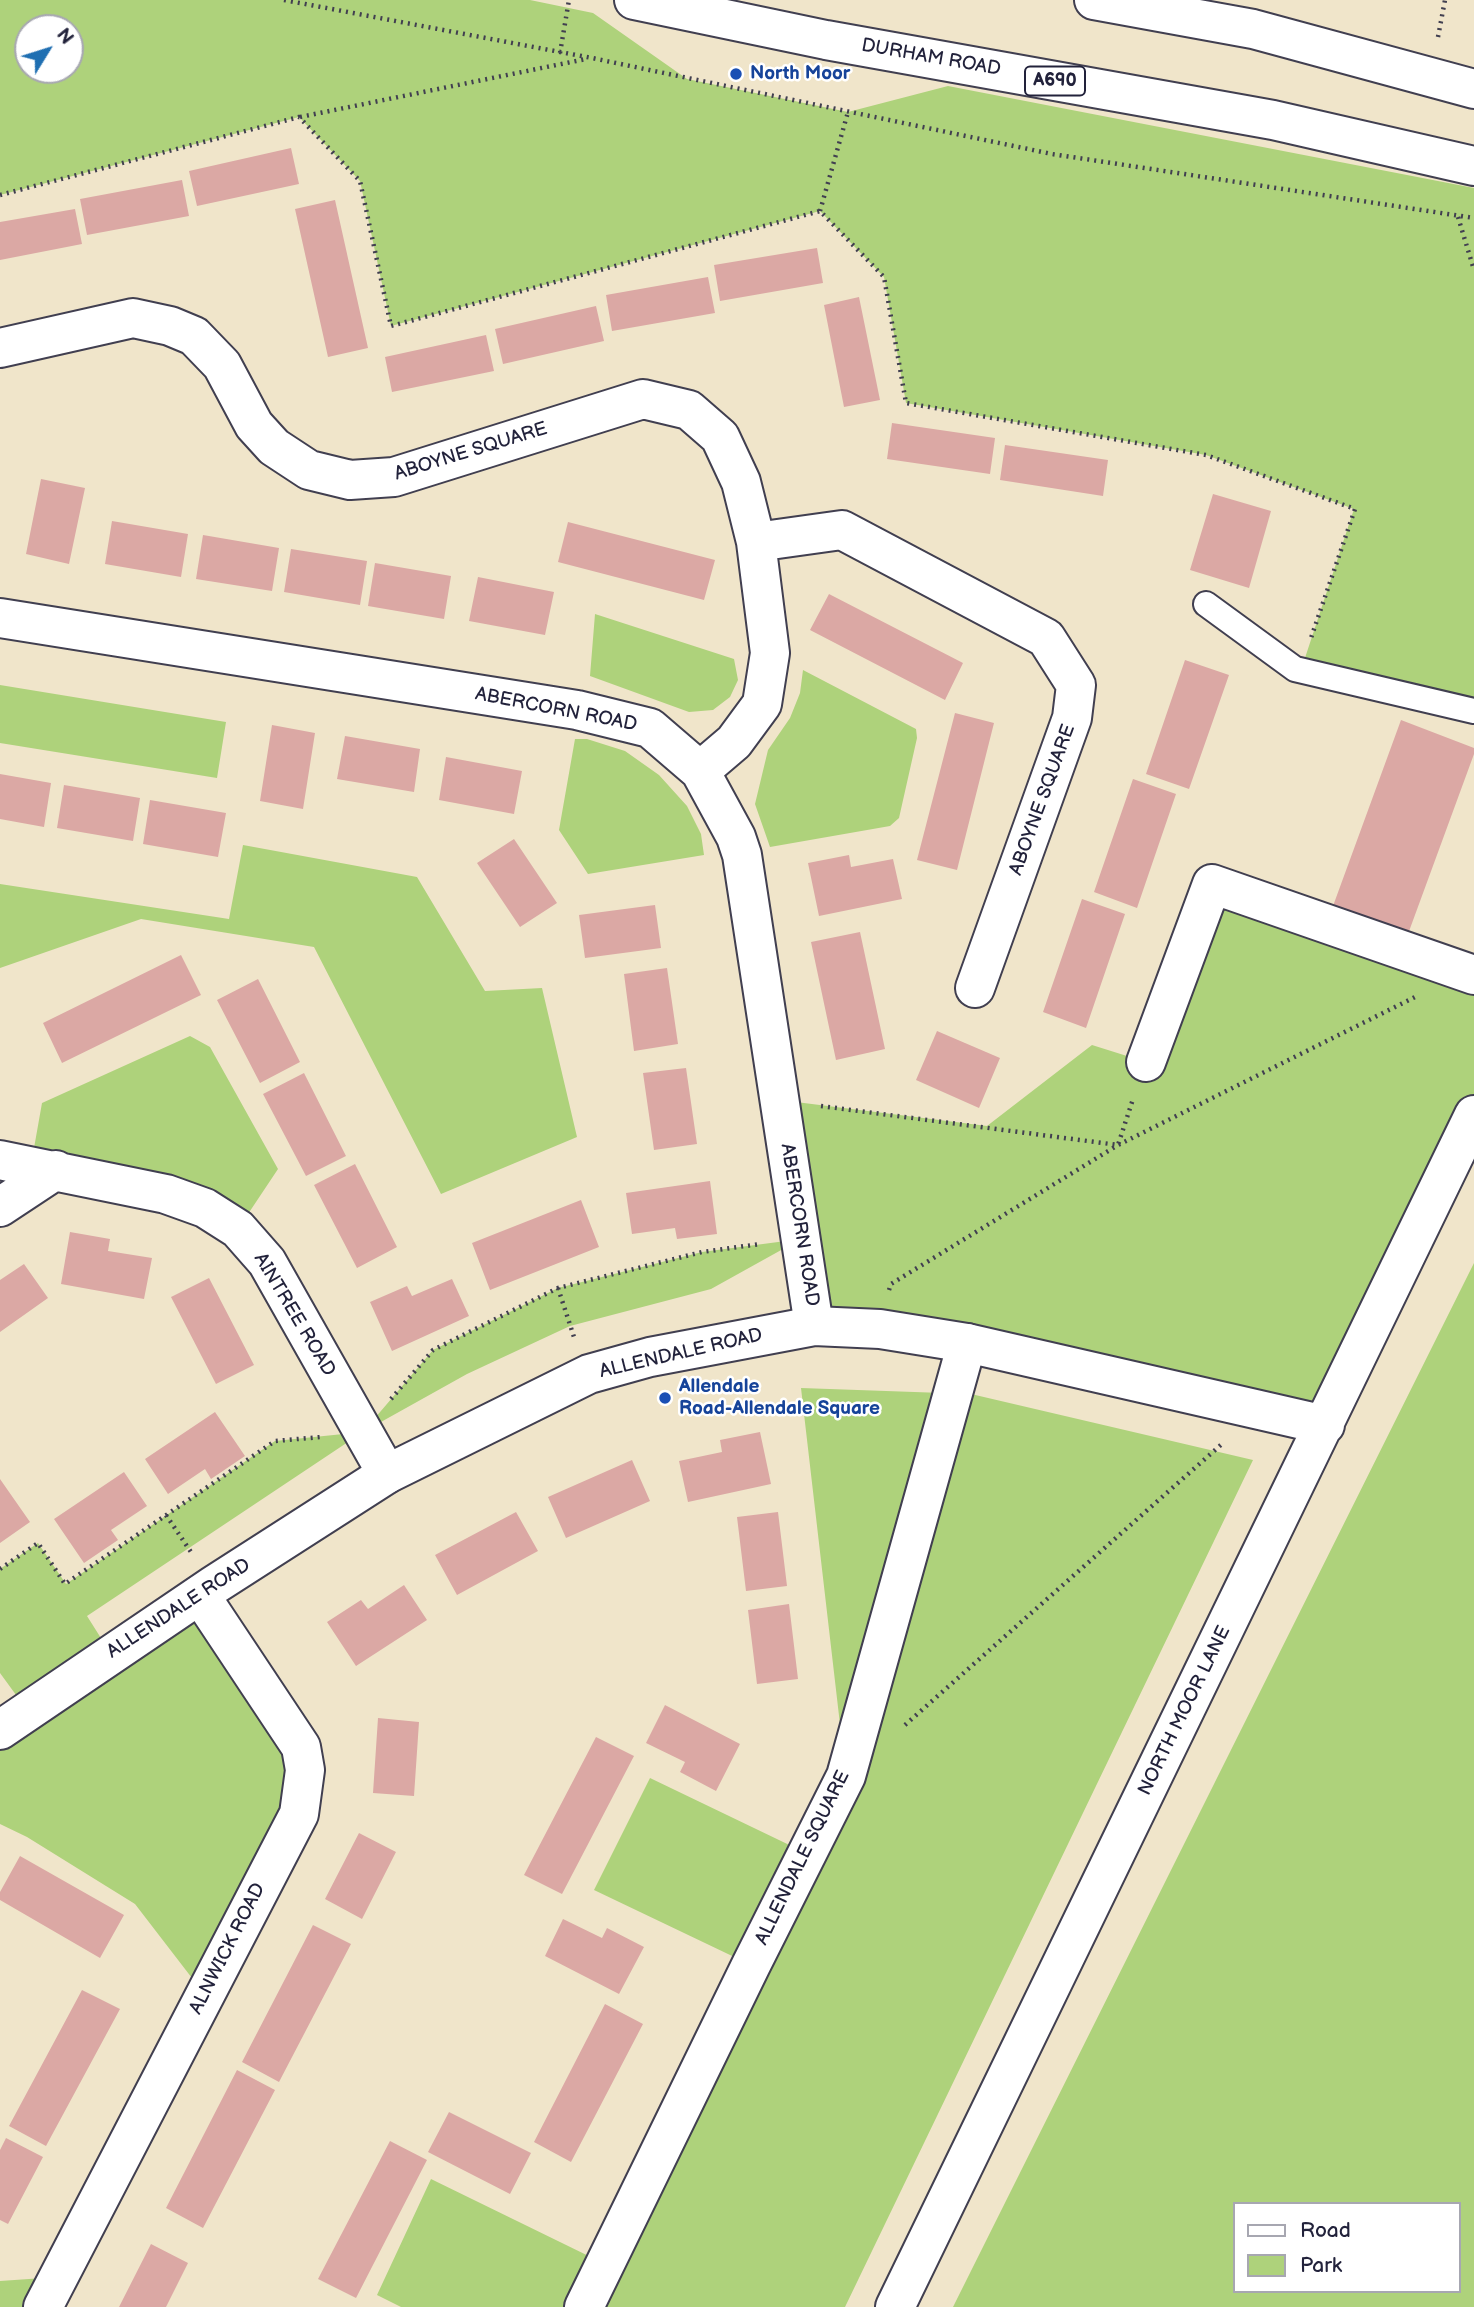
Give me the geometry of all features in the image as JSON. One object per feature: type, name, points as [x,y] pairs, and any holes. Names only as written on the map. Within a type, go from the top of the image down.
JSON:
[{"type":"main road","name":"DURHAM ROAD","points":[[634,0],[826,40],[1273,120],[1474,166]]},
{"type":"main road","points":[[1094,0],[1253,29],[1474,89]]},
{"type":"main road","name":"ABOYNE SQUARE","points":[[0,348],[132,318],[170,326],[194,336],[222,365],[254,425],[274,447],[309,470],[350,480],[394,478],[643,399],[689,410],[720,437],[741,482],[756,542],[770,653],[762,704],[734,742],[700,771]]},
{"type":"main road","name":"ABOYNE SQUARE","points":[[756,542],[842,530],[1045,638],[1076,685],[1072,718],[975,988]]},
{"type":"main road","name":"ABERCORN ROAD","points":[[0,618],[578,710],[650,728],[700,771],[736,837],[742,855],[814,1326]]},
{"type":"main road","points":[[1146,1062],[1212,884],[1470,973]]},
{"type":"main road","name":"NORTH MOOR LANE","points":[[895,2307],[1474,1115]]},
{"type":"main road","name":"AINTREE ROAD","points":[[0,1160],[166,1194],[205,1208],[238,1229],[267,1262],[387,1474]]},
{"type":"main road","points":[[0,1207],[56,1170]]},
{"type":"main road","name":"ALLENDALE ROAD","points":[[0,1730],[200,1595],[387,1474],[589,1374],[650,1357],[814,1326],[880,1329],[967,1343],[1325,1424]]},
{"type":"main road","name":"ALLENDALE SQUARE","points":[[584,2307],[846,1776],[967,1343]]},
{"type":"main road","name":"ALNWICK ROAD","points":[[43,2307],[299,1814],[305,1770],[301,1747],[200,1595]]},
{"type":"lane","points":[[1206,604],[1295,669],[1474,711]]},
{"type":"path","points":[[284,0],[592,58],[1052,154],[1474,218]]},
{"type":"path","points":[[560,53],[569,0]]},
{"type":"path","points":[[0,195],[299,117],[592,58]]},
{"type":"path","points":[[820,211],[848,112]]},
{"type":"path","points":[[299,117],[360,181],[391,326],[820,211]]},
{"type":"path","points":[[820,211],[884,277],[906,403],[1206,455],[1355,509],[1308,648]]},
{"type":"path","points":[[1458,217],[1474,270]]},
{"type":"path","points":[[880,1329],[891,1283],[1118,1145],[1470,973]]},
{"type":"path","points":[[1118,1145],[1146,1062]]},
{"type":"path","points":[[780,1100],[1118,1145]]},
{"type":"path","points":[[0,1569],[38,1543],[65,1584],[275,1441],[363,1432],[433,1350],[558,1288],[702,1252],[801,1239]]},
{"type":"path","points":[[558,1288],[589,1374]]},
{"type":"path","points":[[898,1730],[1261,1410]]},
{"type":"green space","points":[[0,0],[530,0],[593,13],[687,79],[848,112],[948,86],[1474,188],[1474,701],[1304,661],[1354,509],[1206,455],[906,403],[884,277],[820,211],[391,326],[360,181],[299,117],[0,195]]},
{"type":"green space","points":[[595,614],[734,659],[738,680],[730,697],[713,710],[689,712],[590,676]]},
{"type":"green space","points":[[803,670],[916,729],[917,738],[899,818],[890,826],[770,847],[755,804],[768,750],[790,718],[800,693]]},
{"type":"green space","points":[[0,685],[226,722],[217,778],[0,743]]},
{"type":"green space","points":[[575,739],[587,739],[625,751],[659,775],[687,806],[701,834],[704,855],[588,874],[559,830]]},
{"type":"green space","points":[[243,845],[417,877],[485,991],[542,988],[577,1137],[441,1194],[314,947],[141,919],[0,968],[0,884],[229,919]]},
{"type":"green space","points":[[1212,884],[1474,975],[1474,1115],[1325,1425],[814,1326],[780,1100],[987,1126],[1092,1045],[1146,1062]]},
{"type":"green space","points":[[190,1036],[210,1047],[278,1169],[238,1229],[31,1165],[42,1103]]},
{"type":"green space","points":[[801,1239],[711,1289],[570,1326],[467,1374],[363,1432],[433,1350],[558,1288],[702,1252]]},
{"type":"green space","points":[[1474,1263],[1474,2307],[953,2307]]},
{"type":"green space","points":[[801,1388],[971,1394],[1253,1460],[845,2307],[401,2307],[377,2295],[431,2179],[605,2264],[846,1776]]},
{"type":"green space","points":[[363,1432],[87,1616],[111,1654],[200,1595],[305,1770],[205,1995],[135,1904],[27,1837],[0,1824],[0,1730],[27,1710],[0,1673],[0,1569],[38,1543],[66,1584],[275,1441]]},
{"type":"green space","points":[[650,1778],[806,1853],[751,1965],[594,1890]]},
{"type":"green space","points":[[58,2277],[43,2307],[0,2307],[0,2281]]},
{"type":"building","points":[[291,148],[299,184],[197,206],[189,171]]},
{"type":"building","points":[[182,180],[189,216],[87,235],[80,199]]},
{"type":"building","points":[[335,200],[368,348],[328,357],[295,209]]},
{"type":"building","points":[[75,209],[82,244],[0,260],[0,222]]},
{"type":"building","points":[[817,248],[823,283],[720,301],[714,265]]},
{"type":"building","points":[[708,277],[715,313],[612,331],[606,295]]},
{"type":"building","points":[[859,297],[880,400],[844,407],[824,305]]},
{"type":"building","points":[[596,306],[604,341],[503,364],[495,329]]},
{"type":"building","points":[[486,335],[494,371],[392,392],[385,357]]},
{"type":"building","points":[[892,423],[995,438],[990,474],[887,459]]},
{"type":"building","points":[[1005,445],[1108,460],[1103,496],[1000,480]]},
{"type":"building","points":[[41,479],[85,488],[69,564],[26,554]]},
{"type":"building","points":[[1213,494],[1271,511],[1249,588],[1190,570]]},
{"type":"building","points":[[112,521],[188,534],[181,577],[105,564]]},
{"type":"building","points":[[568,522],[715,560],[704,600],[558,562]]},
{"type":"building","points":[[203,535],[279,548],[272,591],[196,579]]},
{"type":"building","points":[[291,549],[367,561],[360,605],[284,592]]},
{"type":"building","points":[[375,563],[451,576],[444,619],[368,606]]},
{"type":"building","points":[[478,577],[554,592],[545,635],[469,621]]},
{"type":"building","points":[[829,594],[963,663],[945,700],[810,630]]},
{"type":"building","points":[[1185,660],[1229,675],[1189,789],[1146,774]]},
{"type":"building","points":[[955,713],[994,723],[957,870],[917,860]]},
{"type":"building","points":[[1401,720],[1474,748],[1408,934],[1333,906]]},
{"type":"building","points":[[272,725],[315,733],[303,809],[260,801]]},
{"type":"building","points":[[345,736],[420,749],[414,792],[337,779]]},
{"type":"building","points":[[446,757],[522,771],[514,814],[439,800]]},
{"type":"building","points":[[0,774],[51,783],[44,827],[0,819]]},
{"type":"building","points":[[1133,779],[1176,794],[1137,908],[1094,892]]},
{"type":"building","points":[[64,785],[140,798],[133,841],[57,828]]},
{"type":"building","points":[[150,800],[226,813],[218,857],[143,844]]},
{"type":"building","points":[[514,839],[557,903],[520,927],[477,863]]},
{"type":"building","points":[[849,855],[851,867],[893,859],[902,899],[819,916],[808,863]]},
{"type":"building","points":[[1082,899],[1125,914],[1086,1028],[1043,1012]]},
{"type":"building","points":[[655,905],[661,948],[585,958],[579,915]]},
{"type":"building","points":[[860,932],[885,1049],[836,1060],[811,942]]},
{"type":"building","points":[[181,955],[201,995],[62,1063],[43,1023]]},
{"type":"building","points":[[667,968],[678,1044],[634,1051],[624,974]]},
{"type":"building","points":[[258,979],[300,1062],[260,1083],[217,1000]]},
{"type":"building","points":[[937,1031],[1000,1058],[979,1108],[916,1080]]},
{"type":"building","points":[[686,1068],[697,1144],[654,1150],[643,1073]]},
{"type":"building","points":[[304,1073],[346,1156],[306,1176],[263,1094]]},
{"type":"building","points":[[355,1164],[397,1247],[357,1268],[314,1185]]},
{"type":"building","points":[[710,1181],[717,1234],[677,1239],[675,1228],[632,1234],[626,1193]]},
{"type":"building","points":[[581,1200],[599,1247],[490,1290],[472,1243]]},
{"type":"building","points":[[70,1232],[110,1239],[108,1251],[152,1258],[144,1299],[61,1284]]},
{"type":"building","points":[[24,1264],[48,1298],[0,1332],[0,1280]]},
{"type":"building","points":[[209,1278],[254,1365],[216,1384],[171,1297]]},
{"type":"building","points":[[452,1279],[469,1316],[392,1351],[370,1302],[407,1286],[412,1296]]},
{"type":"building","points":[[215,1412],[245,1456],[211,1479],[205,1469],[168,1494],[145,1459]]},
{"type":"building","points":[[760,1432],[771,1484],[688,1502],[679,1461],[722,1452],[720,1440]]},
{"type":"building","points":[[632,1460],[650,1501],[566,1538],[548,1497]]},
{"type":"building","points":[[124,1472],[147,1506],[111,1530],[118,1540],[84,1563],[54,1519]]},
{"type":"building","points":[[0,1479],[30,1522],[0,1543]]},
{"type":"building","points":[[516,1512],[538,1551],[457,1595],[435,1555]]},
{"type":"building","points":[[778,1512],[787,1586],[746,1591],[737,1517]]},
{"type":"building","points":[[404,1585],[427,1620],[356,1666],[327,1622],[361,1600],[368,1609]]},
{"type":"building","points":[[789,1604],[798,1679],[757,1684],[748,1610]]},
{"type":"building","points":[[665,1705],[740,1744],[716,1791],[680,1772],[685,1762],[646,1743]]},
{"type":"building","points":[[378,1718],[419,1722],[414,1796],[373,1793]]},
{"type":"building","points":[[596,1737],[634,1756],[562,1894],[524,1875]]},
{"type":"building","points":[[359,1833],[396,1852],[362,1919],[325,1899]]},
{"type":"building","points":[[20,1856],[124,1915],[100,1958],[0,1900],[0,1892]]},
{"type":"building","points":[[563,1919],[602,1938],[607,1928],[644,1947],[619,1994],[545,1956]]},
{"type":"building","points":[[313,1925],[351,1944],[279,2082],[242,2062]]},
{"type":"building","points":[[82,1990],[120,2009],[46,2146],[9,2126]]},
{"type":"building","points":[[605,2004],[643,2024],[571,2162],[534,2142]]},
{"type":"building","points":[[237,2070],[275,2090],[203,2228],[166,2208]]},
{"type":"building","points":[[449,2112],[531,2153],[510,2194],[428,2152]]},
{"type":"building","points":[[6,2138],[43,2157],[8,2224],[0,2220],[0,2150]]},
{"type":"building","points":[[390,2141],[427,2160],[356,2298],[318,2279]]},
{"type":"building","points":[[151,2244],[188,2263],[166,2307],[119,2307]]},
{"type":"place","name":"North Moor","points":[[736,74]]},
{"type":"place","name":"Allendale Road-Allendale Square","points":[[665,1398]]}]
